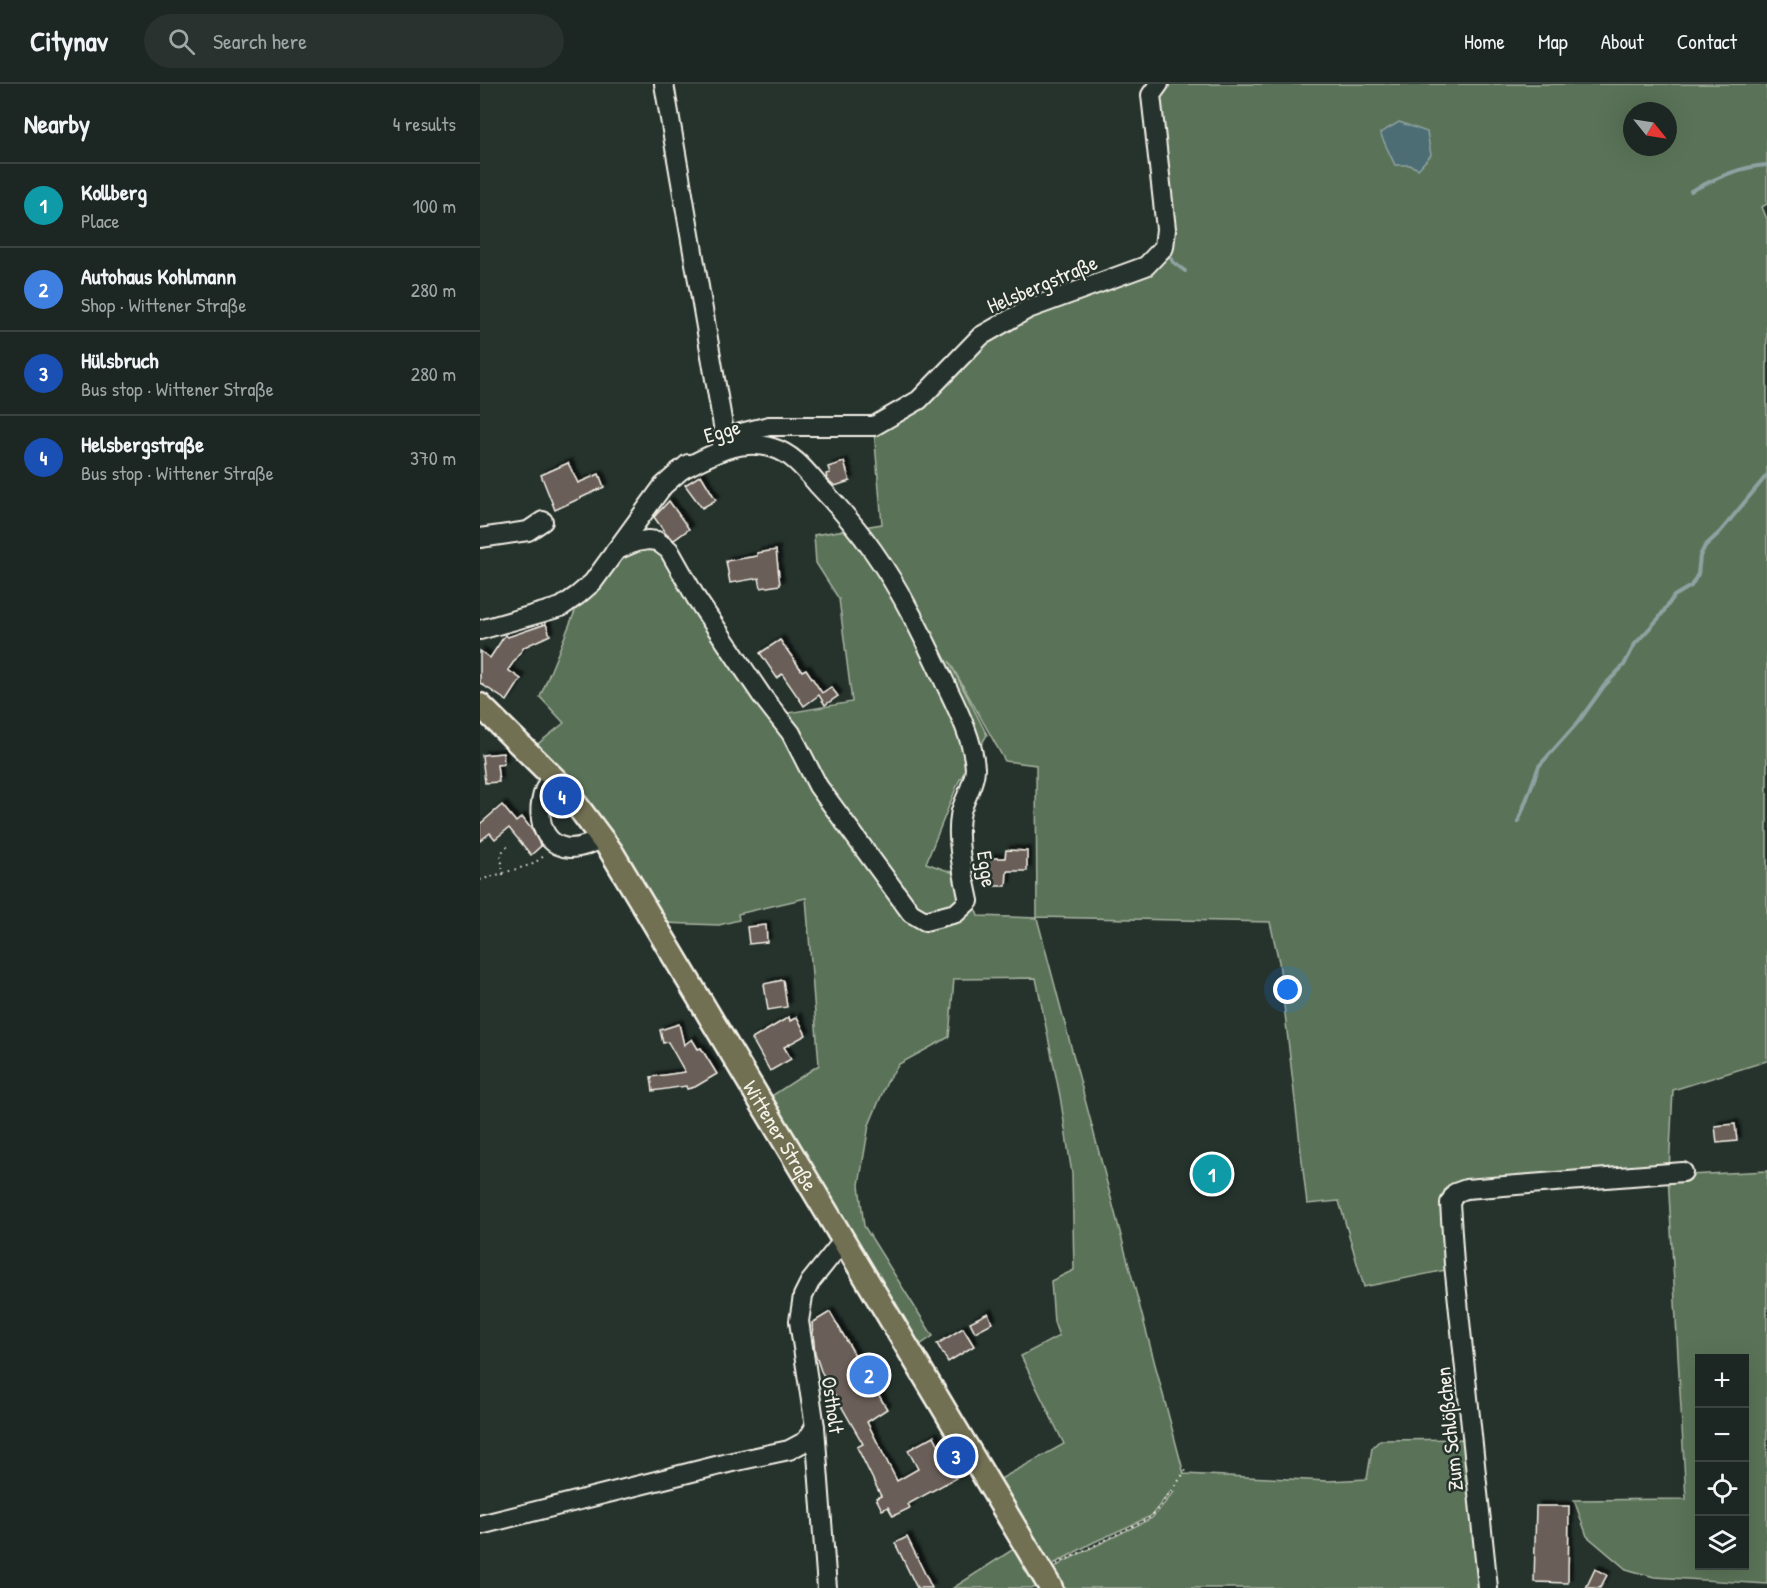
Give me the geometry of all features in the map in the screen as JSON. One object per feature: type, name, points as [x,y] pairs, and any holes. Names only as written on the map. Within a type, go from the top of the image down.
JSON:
[{"type":"main road","name":"Wittener Straße","points":[[481,709],[553,776],[602,838],[1046,1580]]},
{"type":"street","points":[[664,84],[725,437]]},
{"type":"street","name":"Helsbergstraße","points":[[480,630],[561,607],[593,582],[663,486],[679,471],[725,437],[769,426],[874,426],[919,400],[981,336],[1028,309],[1146,266],[1164,247],[1166,229],[1151,95],[1159,84]]},
{"type":"street","name":"Egge","points":[[615,551],[636,542],[648,540],[657,541],[669,550],[696,598],[762,696],[791,733],[818,786],[911,913],[925,921],[956,914],[969,901],[962,867],[960,836],[961,813],[975,770],[969,741],[955,704],[915,620],[873,552],[825,492],[800,465],[782,451],[771,447],[742,445],[719,450],[679,471]]},
{"type":"street","points":[[480,538],[528,531],[543,521]]},
{"type":"street","points":[[553,776],[545,784],[540,801],[540,820],[548,836],[558,844],[569,848],[583,847],[602,838]]},
{"type":"street","name":"Zum Schlößchen","points":[[1488,1588],[1454,1264],[1450,1203],[1455,1193],[1466,1189],[1683,1172]]},
{"type":"street","name":"Ostholt","points":[[827,1588],[815,1427],[800,1332],[801,1303],[810,1282],[838,1247],[845,1243]]},
{"type":"street","points":[[480,1525],[789,1450],[806,1441],[815,1427]]},
{"type":"path","points":[[480,880],[503,875],[533,864],[558,844]]},
{"type":"path","points":[[503,875],[501,853],[508,845]]},
{"type":"path","points":[[1046,1580],[1065,1558],[1151,1517],[1186,1470]]},
{"type":"green space","points":[[1162,84],[1767,84],[1767,204],[1762,207],[1767,219],[1767,1061],[1673,1090],[1669,1170],[1460,1188],[1451,1269],[1364,1287],[1339,1201],[1307,1204],[1279,962],[1270,922],[1037,917],[1036,765],[1005,761],[949,661],[987,735],[959,781],[926,863],[965,877],[978,916],[1037,918],[1184,1474],[1328,1481],[1367,1479],[1372,1448],[1380,1440],[1470,1439],[1484,1588],[1061,1588],[1050,1571],[1065,1561],[1152,1518],[1174,1492],[1171,1491],[1151,1516],[1092,1543],[1048,1567],[995,1482],[1064,1444],[1021,1356],[1059,1336],[1054,1322],[1051,1281],[1074,1270],[1072,1174],[1060,1096],[1036,978],[954,979],[949,1037],[899,1064],[887,1082],[869,1125],[859,1185],[864,1226],[933,1336],[917,1347],[770,1097],[819,1065],[806,898],[738,914],[739,920],[719,925],[662,923],[534,747],[564,723],[540,697],[580,599],[620,553],[636,545],[665,552],[771,716],[852,702],[839,599],[816,563],[814,535],[882,524],[874,431],[981,342],[1028,314],[1164,254],[1155,95]]},
{"type":"green space","points":[[1767,1171],[1767,1584],[1654,1577],[1626,1569],[1587,1536],[1574,1500],[1686,1499],[1668,1176]]},
{"type":"green space","points":[[1015,1548],[1039,1588],[953,1588]]},
{"type":"water","points":[[1399,122],[1427,132],[1431,155],[1418,169],[1410,165],[1395,165],[1380,133]]},
{"type":"building","points":[[844,462],[850,481],[835,486],[827,479],[826,474],[830,473],[828,467]]},
{"type":"building","points":[[568,463],[578,483],[599,474],[604,487],[555,510],[541,475]]},
{"type":"building","points":[[701,475],[716,500],[702,508],[685,485]]},
{"type":"building","points":[[669,501],[689,529],[674,540],[666,534],[654,517]]},
{"type":"building","points":[[776,550],[780,585],[761,588],[759,578],[730,583],[726,561]]},
{"type":"building","points":[[546,624],[550,635],[524,647],[508,670],[521,679],[507,701],[480,683],[480,651],[490,658],[505,635],[508,637]]},
{"type":"building","points":[[780,640],[802,671],[806,669],[822,693],[831,687],[838,696],[825,705],[819,695],[804,706],[782,674],[777,678],[760,653]]},
{"type":"building","points":[[503,753],[504,764],[497,765],[499,782],[485,783],[482,755]]},
{"type":"building","points":[[502,805],[516,822],[522,817],[532,830],[541,846],[531,855],[509,828],[495,839],[490,833],[480,841],[480,824]]},
{"type":"building","points":[[1006,850],[1027,851],[1027,871],[1007,871],[1006,886],[985,886],[986,858],[1005,858]]},
{"type":"building","points":[[766,925],[767,942],[749,944],[747,927]]},
{"type":"building","points":[[783,980],[787,1007],[768,1010],[764,984]]},
{"type":"building","points":[[789,1017],[790,1021],[797,1017],[806,1035],[784,1047],[791,1059],[770,1071],[752,1039]]},
{"type":"building","points":[[679,1024],[684,1045],[692,1039],[698,1049],[701,1048],[717,1074],[695,1087],[687,1089],[686,1086],[653,1091],[651,1077],[685,1072],[668,1042],[663,1043],[660,1030]]},
{"type":"building","points":[[1735,1124],[1737,1141],[1717,1143],[1715,1126]]},
{"type":"building","points":[[830,1312],[863,1369],[866,1369],[887,1409],[867,1422],[897,1481],[918,1469],[908,1450],[934,1436],[956,1478],[908,1504],[910,1508],[893,1516],[888,1507],[882,1510],[876,1498],[881,1496],[857,1447],[863,1444],[821,1371],[815,1353],[812,1323]]},
{"type":"building","points":[[988,1313],[992,1323],[975,1332],[970,1322]]},
{"type":"building","points":[[963,1328],[974,1346],[948,1362],[937,1344]]},
{"type":"building","points":[[1536,1506],[1569,1506],[1568,1583],[1534,1582]]},
{"type":"building","points":[[907,1537],[932,1588],[917,1588],[895,1543]]},
{"type":"building","points":[[1595,1569],[1607,1575],[1600,1588],[1586,1588]]},
{"type":"waterway","points":[[1691,191],[1737,171],[1767,165]]},
{"type":"waterway","points":[[1173,240],[1175,231]]},
{"type":"waterway","points":[[1169,254],[1173,262],[1185,271]]},
{"type":"waterway","points":[[1518,822],[1539,766],[1624,665],[1635,644],[1659,618],[1674,596],[1691,586],[1698,574],[1700,556],[1705,546],[1720,532],[1767,475]]},
{"type":"place","name":"Helsbergstraße","points":[[562,796]]},
{"type":"place","name":"Kollberg","points":[[1212,1174]]},
{"type":"place","name":"Autohaus Kohlmann","points":[[869,1375]]},
{"type":"place","name":"Hülsbruch","points":[[956,1456]]}]
